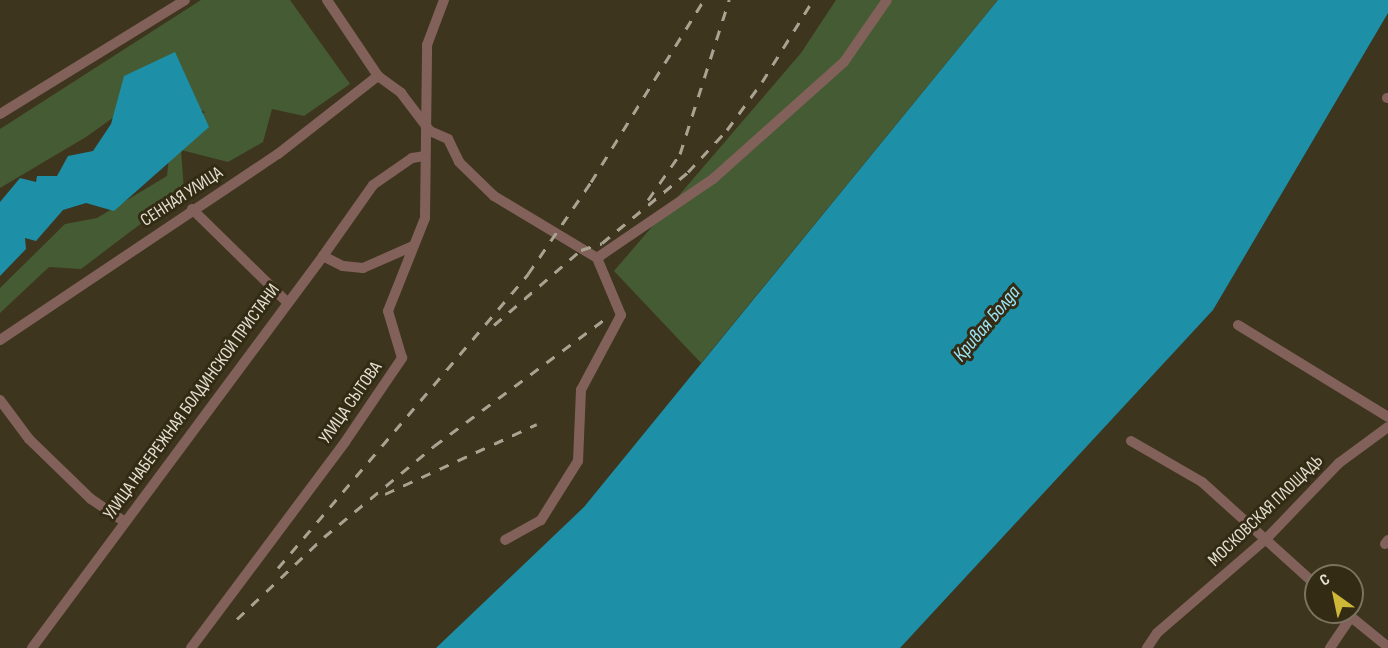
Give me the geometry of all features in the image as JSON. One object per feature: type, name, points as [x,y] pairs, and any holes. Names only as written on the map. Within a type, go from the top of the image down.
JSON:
[{"type":"street","points":[[0,114],[185,0]]},
{"type":"street","points":[[327,0],[378,76],[401,93],[424,126],[448,138],[459,162],[494,196],[597,258],[621,315],[581,390],[578,461],[541,520],[505,540]]},
{"type":"street","name":"УЛИЦА СЫТОВА","points":[[191,648],[345,442],[402,358],[388,310],[425,218],[424,126],[427,45],[444,0]]},
{"type":"street","points":[[597,258],[713,179],[844,62],[887,0]]},
{"type":"street","name":"СЕННАЯ УЛИЦА","points":[[0,340],[192,209],[278,154],[378,76]]},
{"type":"street","name":"УЛИЦА НАБЕРЕЖНАЯ БОЛДИНСКОЙ ПРИСТАНИ","points":[[32,648],[206,417],[286,301],[323,256],[373,185],[412,158],[424,156]]},
{"type":"street","points":[[192,209],[286,301]]},
{"type":"street","points":[[323,256],[343,266],[363,268],[413,246]]},
{"type":"street","points":[[1238,325],[1388,417]]},
{"type":"street","points":[[0,400],[28,439],[91,499],[125,522]]},
{"type":"street","name":"МОСКОВСКАЯ ПЛОЩАДЬ","points":[[1147,648],[1157,633],[1267,538],[1339,463],[1388,428]]},
{"type":"street","points":[[1131,441],[1202,482],[1304,573]]},
{"type":"street","points":[[1330,648],[1343,624]]},
{"type":"street","points":[[1360,624],[1388,646]]},
{"type":"green space","points":[[201,0],[290,0],[350,84],[304,116],[272,109],[263,142],[228,162],[181,150],[184,191],[81,269],[49,267],[0,313],[0,288],[65,224],[97,218],[167,176],[171,140],[205,112],[149,92],[86,137],[0,188],[0,129]]},
{"type":"green space","points":[[836,0],[998,0],[701,363],[614,271],[801,53]]},
{"type":"water","name":"Кривая Болда","points":[[998,0],[1388,0],[1388,13],[1213,310],[900,648],[436,648],[584,507]]},
{"type":"water","points":[[175,52],[209,127],[114,211],[86,203],[63,210],[36,241],[25,238],[26,249],[0,276],[0,202],[20,178],[36,182],[37,176],[57,176],[68,156],[93,151],[111,124],[124,76]]},
{"type":"railway","points":[[278,568],[528,274],[591,182],[704,0]]},
{"type":"railway","points":[[648,200],[680,154],[729,0]]},
{"type":"railway","points":[[494,325],[581,250],[602,243],[688,172],[727,130],[762,82],[813,0]]},
{"type":"railway","points":[[237,619],[324,537],[434,446],[609,316]]},
{"type":"railway","points":[[385,494],[537,424]]}]
